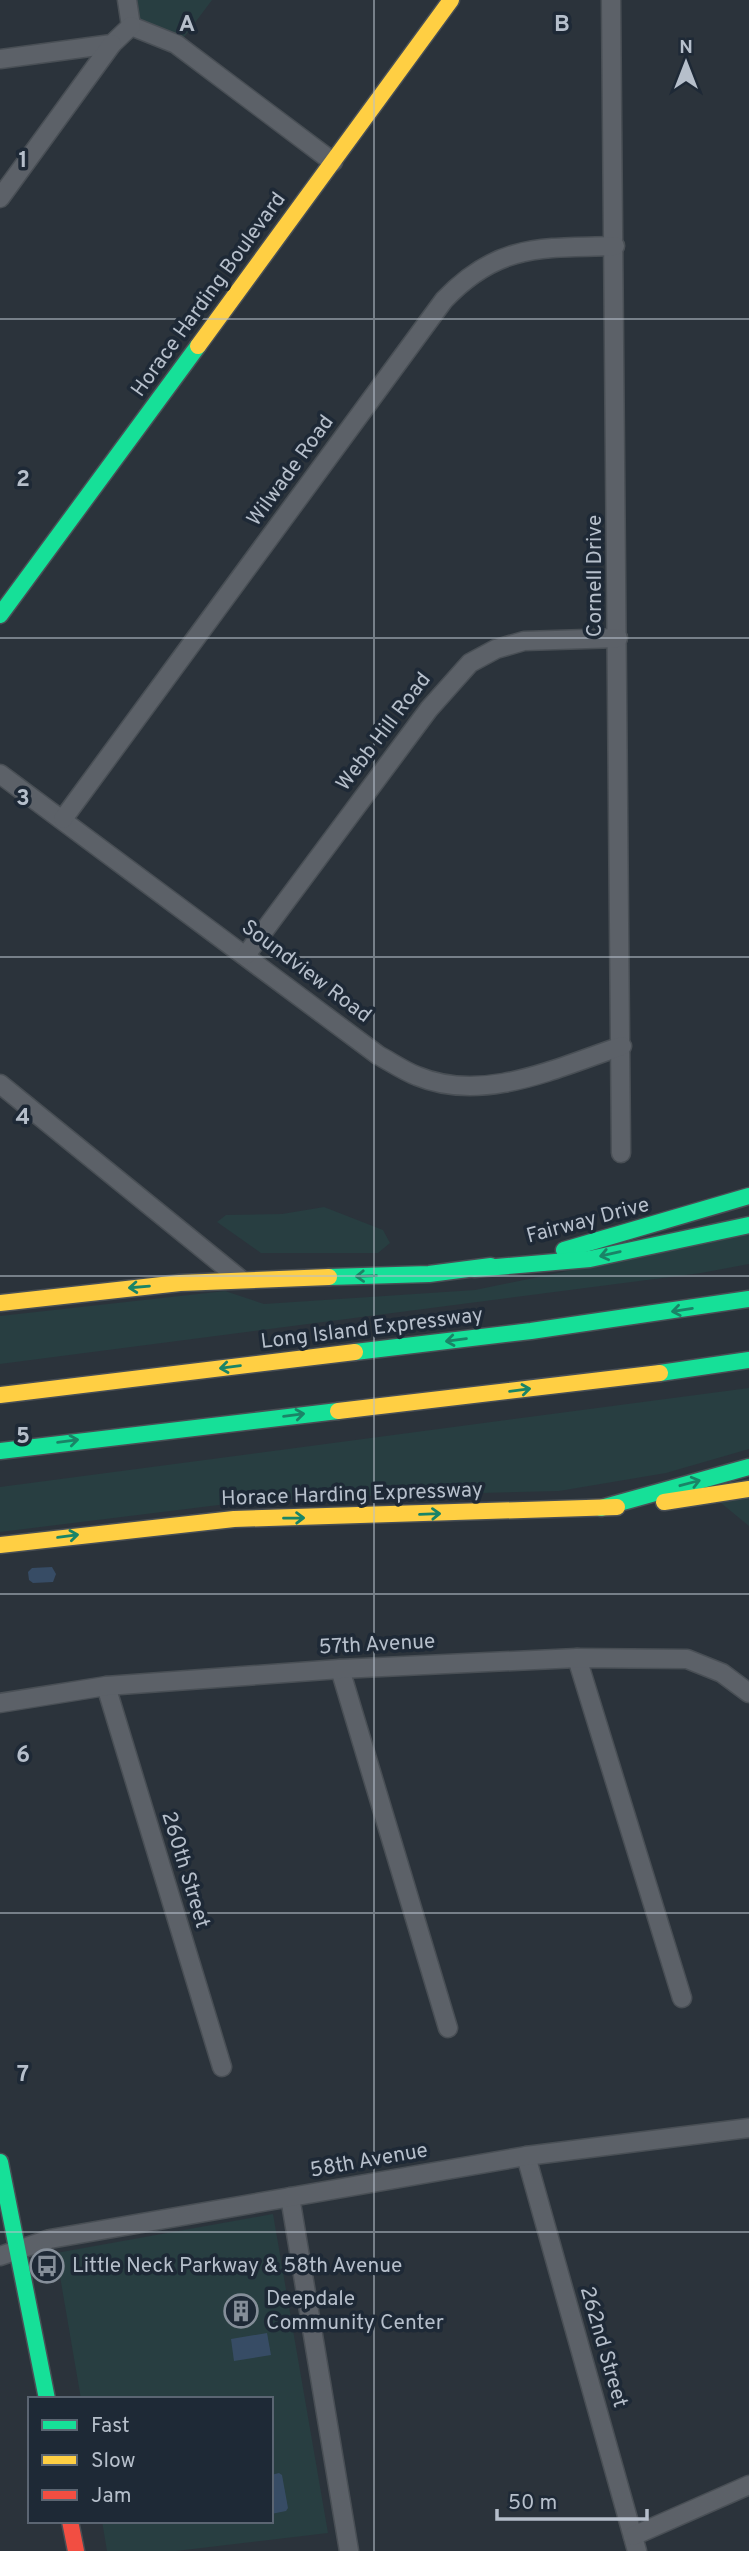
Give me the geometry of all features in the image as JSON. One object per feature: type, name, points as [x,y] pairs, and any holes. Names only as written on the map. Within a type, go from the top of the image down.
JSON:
[{"type":"main road","name":"Horace Harding Boulevard","points":[[0,615],[451,0]]},
{"type":"main road","name":"Fairway Drive","points":[[240,1279],[435,1273],[474,1269],[581,1246],[749,1196]]},
{"type":"main road","points":[[474,1269],[590,1259],[749,1225]]},
{"type":"main road","points":[[0,1303],[112,1289],[240,1279]]},
{"type":"main road","name":"Long Island Expressway","points":[[0,1395],[531,1331],[749,1299]]},
{"type":"main road","points":[[0,1451],[749,1360]]},
{"type":"main road","points":[[601,1508],[749,1467]]},
{"type":"main road","name":"Horace Harding Expressway","points":[[0,1545],[114,1530],[234,1519],[601,1508],[749,1489]]},
{"type":"main road","points":[[0,2162],[47,2397]]},
{"type":"main road","points":[[70,2523],[76,2551]]},
{"type":"street","points":[[127,0],[131,26]]},
{"type":"street","name":"Cornell Drive","points":[[611,0],[621,1153]]},
{"type":"street","points":[[0,198],[112,44],[131,26]]},
{"type":"street","points":[[131,26],[176,44],[333,162]]},
{"type":"street","points":[[0,59],[112,44]]},
{"type":"street","name":"Wilwade Road","points":[[63,819],[444,300],[464,279],[497,259],[515,254],[615,246]]},
{"type":"street","name":"Webb Hill Road","points":[[246,954],[429,709],[470,663],[496,649],[524,641],[618,638]]},
{"type":"street","name":"Soundview Road","points":[[0,774],[379,1055],[417,1076],[450,1085],[507,1083],[622,1046]]},
{"type":"street","points":[[0,1084],[240,1279]]},
{"type":"street","points":[[577,1658],[682,1998]]},
{"type":"street","name":"57th Avenue","points":[[0,1703],[106,1686],[340,1669],[577,1658],[687,1659],[722,1672],[749,1693]]},
{"type":"street","points":[[340,1669],[448,2028]]},
{"type":"street","name":"260th Street","points":[[106,1686],[222,2067]]},
{"type":"street","name":"58th Avenue","points":[[0,2256],[50,2239],[526,2156],[749,2128]]},
{"type":"street","name":"262nd Street","points":[[526,2156],[635,2544]]},
{"type":"street","points":[[290,2197],[349,2551]]},
{"type":"street","points":[[635,2544],[749,2485]]},
{"type":"green space","points":[[131,0],[212,0],[182,40],[135,22]]},
{"type":"green space","points":[[324,1207],[383,1230],[390,1243],[378,1253],[261,1253],[217,1222],[226,1215],[282,1214]]},
{"type":"green space","points":[[749,1234],[749,1264],[701,1273],[0,1364],[0,1316],[225,1291],[264,1304],[475,1290]]},
{"type":"green space","points":[[749,1388],[749,1449],[666,1473],[559,1491],[396,1495],[371,1490],[371,1496],[235,1503],[0,1532],[0,1487]]},
{"type":"green space","points":[[749,1492],[749,1526],[715,1498]]},
{"type":"green space","points":[[273,2214],[328,2533],[176,2551],[107,2551],[102,2523],[273,2523],[273,2397],[81,2397],[56,2253]]},
{"type":"water","points":[[52,1567],[56,1574],[53,1582],[33,1583],[29,1580],[28,1572],[32,1568]]},
{"type":"water","points":[[267,2333],[271,2355],[234,2361],[231,2339]]},
{"type":"water","points":[[273,2474],[282,2475],[288,2508],[286,2511],[273,2514]]},
{"type":"traffic: fast","points":[[0,615],[198,346]]},
{"type":"traffic: fast","points":[[564,1250],[749,1196]]},
{"type":"traffic: fast","points":[[474,1269],[590,1259],[749,1225]]},
{"type":"traffic: fast","points":[[329,1277],[429,1274],[491,1266]]},
{"type":"traffic: fast","points":[[355,1352],[531,1331],[749,1299]]},
{"type":"traffic: fast","points":[[660,1373],[749,1360]]},
{"type":"traffic: fast","points":[[0,1451],[338,1411]]},
{"type":"traffic: fast","points":[[601,1508],[749,1467]]},
{"type":"traffic: fast","points":[[0,2162],[47,2397]]},
{"type":"traffic: slow","points":[[198,346],[451,0]]},
{"type":"traffic: slow","points":[[0,1303],[180,1283],[329,1277]]},
{"type":"traffic: slow","points":[[0,1395],[355,1352]]},
{"type":"traffic: slow","points":[[338,1411],[660,1373]]},
{"type":"traffic: slow","points":[[664,1502],[749,1489]]},
{"type":"traffic: slow","points":[[0,1545],[234,1519],[617,1507]]},
{"type":"traffic: jam","points":[[70,2523],[76,2551]]},
{"type":"place","name":"Little Neck Parkway & 58th Avenue","points":[[47,2266]]},
{"type":"place","name":"Deepdale Community Center","points":[[241,2311]]}]
